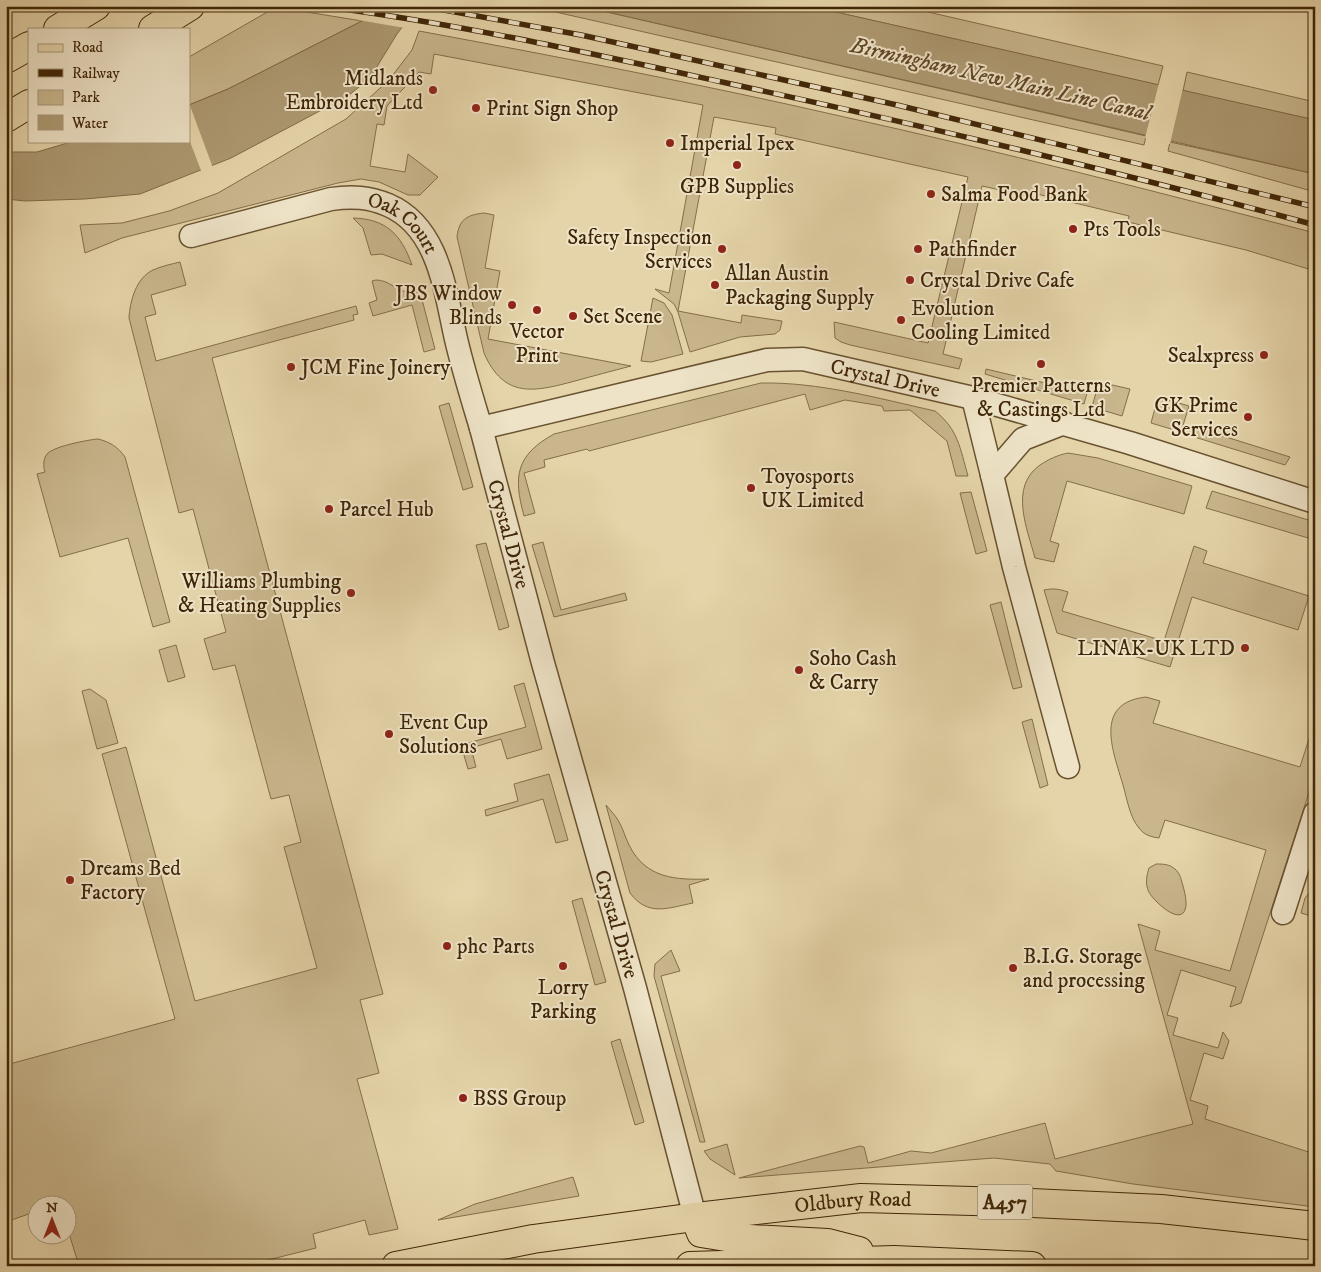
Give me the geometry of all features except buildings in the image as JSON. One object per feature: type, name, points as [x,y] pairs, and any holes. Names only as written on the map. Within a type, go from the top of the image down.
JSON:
[{"type":"main road","points":[[60,28],[96,6]]},
{"type":"main road","points":[[155,28],[190,6]]},
{"type":"main road","points":[[6,59],[28,47]]},
{"type":"main road","points":[[6,118],[28,105]]},
{"type":"main road","name":"Oldbury Road","points":[[396,1266],[533,1239],[695,1217],[861,1198],[1161,1208],[1315,1226]]},
{"type":"main road","points":[[695,1217],[701,1233],[732,1238],[828,1243],[894,1260]]},
{"type":"main road","points":[[690,1266],[894,1260],[1032,1266]]},
{"type":"street","name":"Oak Court","points":[[191,236],[346,197],[365,197],[399,210],[416,224],[432,249],[441,274],[459,352],[481,428]]},
{"type":"street","name":"Crystal Drive","points":[[695,1217],[636,988],[542,659],[481,428],[767,360],[803,359],[974,398],[1064,423],[1315,502]]},
{"type":"street","points":[[974,398],[1016,577],[1068,766]]},
{"type":"street","points":[[992,475],[1023,439],[1064,423]]},
{"type":"street","points":[[1283,913],[1310,846],[1315,813]]},
{"type":"green space","points":[[529,6],[581,6],[1146,136],[1144,145]]},
{"type":"green space","points":[[809,6],[902,6],[1163,66],[1158,85]]},
{"type":"green space","points":[[276,7],[362,21],[228,89],[190,105],[190,56]]},
{"type":"green space","points":[[419,31],[682,82],[900,129],[1078,172],[1315,233],[1315,271],[1246,250],[1128,222],[1129,216],[1029,192],[1028,196],[982,186],[943,354],[962,359],[959,369],[850,345],[835,338],[834,322],[928,343],[968,177],[775,134],[776,128],[714,117],[678,311],[741,323],[742,315],[782,321],[780,330],[775,334],[740,337],[690,352],[674,304],[655,289],[669,293],[703,105],[434,54],[431,74],[419,72],[387,106],[384,125],[377,124],[370,166],[405,172],[408,154],[438,177],[420,195],[408,195],[379,182],[361,179],[338,183],[122,238],[85,253],[80,225],[122,223],[169,211],[218,193],[346,119],[389,80],[412,50]]},
{"type":"green space","points":[[1187,72],[1315,102],[1315,120],[1183,91]]},
{"type":"green space","points":[[1170,142],[1315,174],[1315,192],[1168,151]]},
{"type":"green space","points":[[484,213],[494,215],[485,268],[500,271],[488,339],[631,366],[546,388],[522,388],[511,385],[501,378],[492,368],[484,353],[457,237],[460,226],[465,219]]},
{"type":"green space","points":[[353,218],[375,221],[391,230],[403,245],[412,265],[382,254],[371,255],[363,228]]},
{"type":"green space","points":[[180,262],[186,285],[151,295],[156,314],[145,317],[156,361],[356,306],[358,314],[353,315],[354,320],[212,358],[383,994],[360,1000],[379,1073],[357,1079],[398,1229],[369,1235],[365,1220],[313,1234],[316,1248],[244,1266],[79,1266],[72,1244],[78,1244],[78,1194],[28,1194],[28,1214],[6,1222],[6,1065],[175,1019],[102,754],[126,747],[195,1001],[317,968],[284,847],[301,842],[289,795],[271,799],[235,665],[213,670],[204,639],[226,632],[193,509],[179,513],[129,318],[131,304],[138,284],[147,274],[163,266]]},
{"type":"green space","points":[[381,280],[403,291],[420,292],[435,349],[424,352],[412,305],[373,316],[369,303],[377,300],[372,281]]},
{"type":"green space","points":[[653,298],[664,303],[672,315],[683,354],[651,362],[641,361]]},
{"type":"green space","points":[[986,369],[1087,393],[1084,404],[985,374]]},
{"type":"green space","points":[[1099,382],[1130,389],[1122,416],[1092,407]]},
{"type":"green space","points":[[761,383],[783,383],[826,388],[935,411],[949,425],[953,432],[968,476],[956,476],[947,441],[910,410],[884,411],[882,406],[845,400],[810,410],[805,394],[589,451],[587,449],[544,460],[545,467],[524,473],[535,513],[524,516],[519,489],[521,468],[532,450],[554,434]]},
{"type":"green space","points":[[1158,397],[1189,406],[1181,432],[1151,423]]},
{"type":"green space","points":[[449,403],[473,487],[463,490],[439,406]]},
{"type":"green space","points":[[1191,426],[1290,457],[1285,465],[1188,435]]},
{"type":"green space","points":[[98,439],[113,445],[125,457],[170,622],[153,627],[128,538],[60,557],[37,474],[45,472],[44,460],[46,455],[52,450]]},
{"type":"green space","points":[[1068,453],[1098,458],[1192,486],[1184,514],[1067,481],[1050,541],[1059,544],[1054,562],[1035,558],[1023,508],[1025,485],[1031,474],[1040,465]]},
{"type":"green space","points":[[1212,491],[1315,522],[1315,540],[1206,508]]},
{"type":"green space","points":[[971,492],[987,551],[976,554],[960,493]]},
{"type":"green space","points":[[543,542],[561,610],[625,593],[627,600],[554,617],[532,545]]},
{"type":"green space","points":[[486,543],[509,627],[499,630],[476,545]]},
{"type":"green space","points":[[1194,546],[1207,551],[1203,563],[1309,596],[1298,630],[1192,597],[1170,667],[1057,633],[1044,590],[1056,589],[1068,592],[1062,611],[1164,641]]},
{"type":"green space","points":[[1001,602],[1022,687],[1013,689],[990,605]]},
{"type":"green space","points":[[176,645],[185,677],[168,682],[159,650]]},
{"type":"green space","points":[[524,683],[542,749],[507,759],[501,739],[471,748],[476,767],[468,769],[461,745],[526,727],[514,686]]},
{"type":"green space","points":[[90,689],[106,700],[118,743],[97,749],[82,691]]},
{"type":"green space","points":[[1146,697],[1160,701],[1153,723],[1300,767],[1315,720],[1315,774],[1241,1003],[1230,1007],[1236,987],[1181,970],[1167,1015],[1178,1018],[1173,1035],[1218,1048],[1223,1032],[1229,1041],[1223,1059],[1204,1053],[1190,1100],[1208,1106],[1205,1119],[1315,1154],[1315,1207],[1133,1184],[1056,1171],[1050,1164],[994,1158],[739,1178],[860,1146],[864,1147],[868,1163],[911,1151],[931,1153],[1045,1123],[1055,1159],[1193,1124],[1138,924],[1160,931],[1155,950],[1230,971],[1266,850],[1165,820],[1159,838],[1148,835],[1139,828],[1129,808],[1115,758],[1111,730],[1113,719],[1119,708],[1129,701]]},
{"type":"green space","points":[[1032,719],[1048,785],[1040,788],[1022,722]]},
{"type":"green space","points":[[549,774],[568,840],[556,843],[543,799],[486,816],[485,810],[518,801],[514,784]]},
{"type":"green space","points":[[606,805],[618,820],[629,845],[644,865],[653,871],[674,878],[709,879],[689,885],[693,903],[659,909],[651,908],[637,901],[630,893]]},
{"type":"green space","points":[[1156,864],[1170,866],[1179,874],[1186,897],[1186,906],[1181,914],[1176,915],[1170,912],[1149,893],[1147,881],[1149,868]]},
{"type":"green space","points":[[1315,886],[1315,917],[1301,913],[1305,898]]},
{"type":"green space","points":[[582,898],[606,982],[595,985],[572,901]]},
{"type":"green space","points":[[671,950],[680,971],[661,976],[705,1142],[700,1142],[654,976],[655,964]]},
{"type":"green space","points":[[620,1039],[644,1122],[635,1125],[611,1042]]},
{"type":"green space","points":[[727,1144],[735,1175],[710,1159],[704,1151]]},
{"type":"green space","points":[[573,1177],[579,1196],[438,1220],[475,1204]]},
{"type":"water","points":[[418,6],[397,34],[370,78],[348,96],[231,158],[140,194],[85,199],[25,201],[6,199],[6,152],[37,152],[71,142],[190,142],[190,105],[228,89],[362,21]]},
{"type":"water","name":"Birmingham New Main Line Canal","points":[[581,6],[809,6],[1315,120],[1315,174]]},
{"type":"pier","points":[[375,6],[421,6],[405,28],[358,20]]},
{"type":"pier","points":[[1159,83],[1183,88],[1170,144],[1145,138]]},
{"type":"pier","points":[[190,106],[213,168],[202,173],[190,142]]},
{"type":"railway","points":[[320,6],[421,21],[522,40],[797,98],[1094,168],[1315,225]]},
{"type":"railway","points":[[422,6],[581,35],[897,105],[1315,207]]},
{"type":"place","name":"Midlands Embroidery Ltd","points":[[433,90]]},
{"type":"place","name":"Print Sign Shop","points":[[476,108]]},
{"type":"place","name":"Imperial Ipex","points":[[670,143]]},
{"type":"place","name":"GPB Supplies","points":[[737,165]]},
{"type":"place","name":"Salma Food Bank","points":[[931,194]]},
{"type":"place","name":"Pts Tools","points":[[1073,229]]},
{"type":"place","name":"Safety Inspection Services","points":[[722,249]]},
{"type":"place","name":"Pathfinder","points":[[918,249]]},
{"type":"place","name":"Crystal Drive Cafe","points":[[910,280]]},
{"type":"place","name":"Allan Austin Packaging Supply","points":[[715,285]]},
{"type":"place","name":"JBS Window Blinds","points":[[512,305]]},
{"type":"place","name":"Vector Print","points":[[537,310]]},
{"type":"place","name":"Set Scene","points":[[573,316]]},
{"type":"place","name":"Evolution Cooling Limited","points":[[901,320]]},
{"type":"place","name":"Sealxpress","points":[[1264,355]]},
{"type":"place","name":"Premier Patterns & Castings Ltd","points":[[1041,364]]},
{"type":"place","name":"JCM Fine Joinery","points":[[291,367]]},
{"type":"place","name":"GK Prime Services","points":[[1248,417]]},
{"type":"place","name":"Toyosports UK Limited","points":[[751,488]]},
{"type":"place","name":"Parcel Hub","points":[[329,509]]},
{"type":"place","name":"Williams Plumbing & Heating Supplies","points":[[351,593]]},
{"type":"place","name":"LINAK-UK LTD","points":[[1245,648]]},
{"type":"place","name":"Soho Cash & Carry","points":[[799,670]]},
{"type":"place","name":"Event Cup Solutions","points":[[389,734]]},
{"type":"place","name":"Dreams Bed Factory","points":[[70,880]]},
{"type":"place","name":"phc Parts","points":[[447,946]]},
{"type":"place","name":"Lorry Parking","points":[[563,966]]},
{"type":"place","name":"B.I.G. Storage and processing","points":[[1013,968]]},
{"type":"place","name":"BSS Group","points":[[463,1098]]}]
